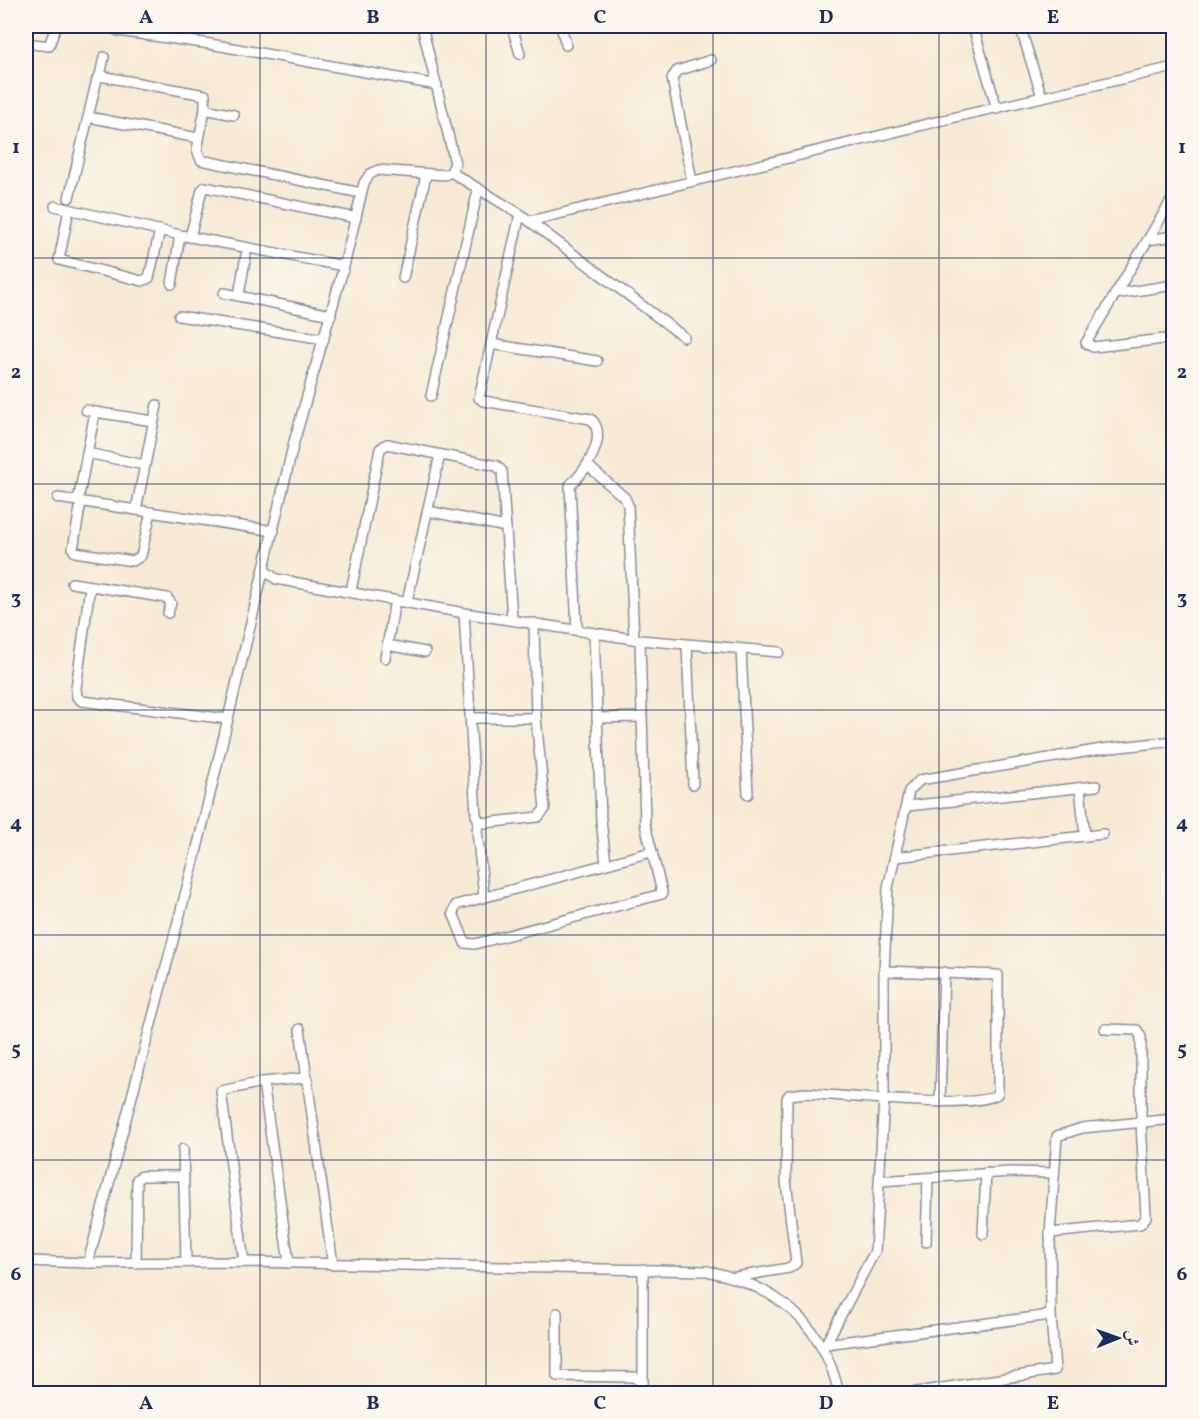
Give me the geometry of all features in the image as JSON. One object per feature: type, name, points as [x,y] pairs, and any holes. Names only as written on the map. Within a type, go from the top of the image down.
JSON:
[{"type":"street","points":[[26,43],[49,46],[56,26]]},
{"type":"street","points":[[110,26],[118,31],[210,44],[437,85]]},
{"type":"street","points":[[88,1263],[195,857],[294,442],[331,315],[361,193],[370,174],[378,171],[439,176],[451,172],[455,163],[422,26]]},
{"type":"street","points":[[512,26],[520,54]]},
{"type":"street","points":[[561,26],[566,45]]},
{"type":"street","points":[[973,26],[997,109]]},
{"type":"street","points":[[1020,26],[1042,97]]},
{"type":"street","points":[[69,198],[104,57]]},
{"type":"street","points":[[692,182],[672,78],[678,71],[711,60]]},
{"type":"street","points":[[530,221],[1173,67]]},
{"type":"street","points":[[100,76],[205,95],[205,109],[198,138],[197,156],[208,163],[361,193]]},
{"type":"street","points":[[205,109],[234,115]]},
{"type":"street","points":[[88,117],[198,138]]},
{"type":"street","points":[[451,172],[530,221],[684,337]]},
{"type":"street","points":[[403,278],[426,175]]},
{"type":"street","points":[[172,284],[185,236],[205,187],[356,218]]},
{"type":"street","points":[[431,396],[478,190]]},
{"type":"street","points":[[1173,196],[1088,339],[1088,346],[1173,338]]},
{"type":"street","points":[[55,206],[185,236],[344,266]]},
{"type":"street","points":[[69,209],[58,260],[142,281],[149,278],[160,230]]},
{"type":"street","points":[[520,214],[479,398],[483,401],[591,419],[598,429],[587,465],[570,485],[577,630]]},
{"type":"street","points":[[1148,240],[1173,236]]},
{"type":"street","points":[[239,295],[246,255]]},
{"type":"street","points":[[1115,294],[1173,285]]},
{"type":"street","points":[[224,293],[331,315]]},
{"type":"street","points":[[179,316],[324,339]]},
{"type":"street","points":[[491,344],[597,361]]},
{"type":"street","points":[[136,510],[157,405]]},
{"type":"street","points":[[151,512],[141,556],[133,561],[75,552],[73,549],[87,453],[90,411],[153,421]]},
{"type":"street","points":[[351,591],[380,448],[387,444],[497,466],[502,471],[512,620]]},
{"type":"street","points":[[87,453],[144,465]]},
{"type":"street","points":[[407,602],[440,455]]},
{"type":"street","points":[[587,465],[625,498],[628,505],[641,717],[643,806],[651,852],[662,893],[660,896],[467,945],[453,908],[456,905],[651,852]]},
{"type":"street","points":[[58,498],[274,531]]},
{"type":"street","points":[[428,511],[506,526]]},
{"type":"street","points":[[264,570],[276,579],[464,613],[637,639],[779,652]]},
{"type":"street","points":[[72,584],[167,598],[171,603],[168,613]]},
{"type":"street","points":[[90,587],[76,688],[77,697],[82,701],[228,719]]},
{"type":"street","points":[[385,658],[394,600]]},
{"type":"street","points":[[464,613],[476,815],[479,821],[477,830],[484,897]]},
{"type":"street","points":[[479,821],[496,822],[538,817],[545,809],[536,718],[534,623]]},
{"type":"street","points":[[594,633],[601,820],[606,863]]},
{"type":"street","points":[[387,645],[425,652]]},
{"type":"street","points":[[687,645],[693,784]]},
{"type":"street","points":[[741,649],[748,794]]},
{"type":"street","points":[[597,718],[641,717]]},
{"type":"street","points":[[471,718],[536,718]]},
{"type":"street","points":[[824,1346],[875,1251],[884,1099],[884,971],[888,888],[909,791],[920,780],[1102,749],[1173,741]]},
{"type":"street","points":[[907,806],[1096,786]]},
{"type":"street","points":[[1080,788],[1085,836]]},
{"type":"street","points":[[895,857],[1104,834]]},
{"type":"street","points":[[734,1277],[789,1268],[796,1263],[797,1256],[786,1181],[788,1096],[805,1093],[940,1102],[992,1099],[998,1093],[1000,979],[994,973],[884,971]]},
{"type":"street","points":[[940,1102],[944,972]]},
{"type":"street","points":[[300,1029],[305,1078],[333,1265]]},
{"type":"street","points":[[1050,1233],[1140,1224],[1145,1220],[1139,1032],[1105,1029]]},
{"type":"street","points":[[244,1262],[221,1093],[225,1089],[263,1082],[305,1078]]},
{"type":"street","points":[[263,1082],[289,1263]]},
{"type":"street","points":[[905,1394],[1055,1370],[1051,1315],[1050,1233],[1055,1140],[1061,1132],[1173,1119]]},
{"type":"street","points":[[183,1149],[186,1262]]},
{"type":"street","points":[[880,1181],[986,1173],[1052,1173]]},
{"type":"street","points":[[983,1234],[986,1173]]},
{"type":"street","points":[[135,1263],[137,1179],[142,1176],[184,1176]]},
{"type":"street","points":[[926,1242],[928,1178]]},
{"type":"street","points":[[26,1261],[244,1262],[707,1271],[734,1277],[756,1286],[790,1308],[824,1346],[839,1394]]},
{"type":"street","points":[[643,1269],[643,1389]]},
{"type":"street","points":[[557,1313],[557,1376],[635,1377],[643,1389]]},
{"type":"street","points":[[824,1346],[1051,1315]]}]
